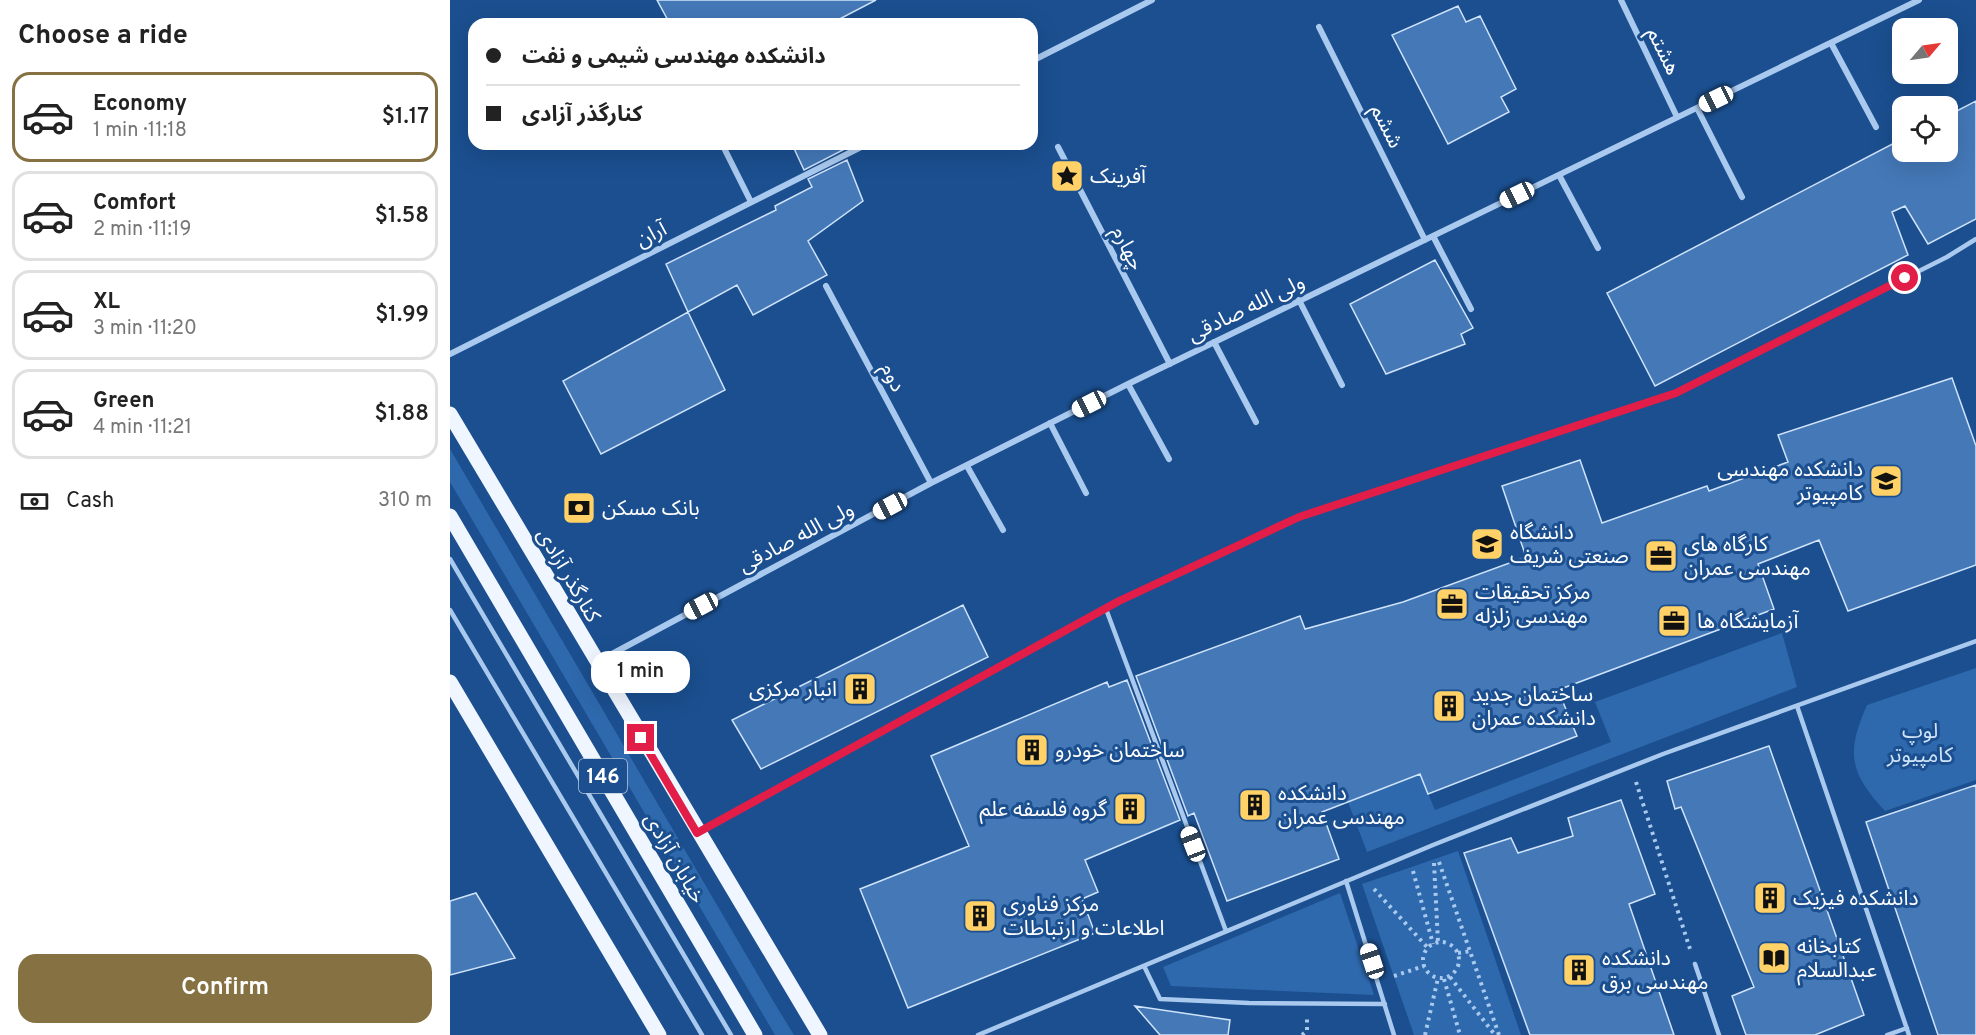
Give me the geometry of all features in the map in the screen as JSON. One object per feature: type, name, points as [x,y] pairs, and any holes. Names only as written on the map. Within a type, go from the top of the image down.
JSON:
[{"type":"main road","name":"کنارگذر آزادی","points":[[450,414],[697,833],[820,1035]]},
{"type":"main road","name":"خیابان آزادی","points":[[450,516],[755,1035]]},
{"type":"main road","points":[[450,682],[659,1035]]},
{"type":"street","points":[[1038,58],[1152,0]]},
{"type":"street","name":"هشتم","points":[[1621,0],[1677,117]]},
{"type":"street","name":"ولی الله صادقی","points":[[596,662],[932,483],[1050,423],[1919,0]]},
{"type":"street","name":"ششم","points":[[1319,27],[1425,240]]},
{"type":"street","points":[[1831,43],[1876,127]]},
{"type":"street","points":[[1697,108],[1742,197]]},
{"type":"street","name":"چهارم","points":[[1058,147],[1170,364]]},
{"type":"street","points":[[725,150],[751,202]]},
{"type":"street","name":"آران","points":[[450,354],[855,150]]},
{"type":"street","points":[[1559,175],[1598,248]]},
{"type":"street","points":[[1433,236],[1471,309]]},
{"type":"street","name":"دوم","points":[[826,286],[932,483]]},
{"type":"street","points":[[1299,300],[1342,385]]},
{"type":"street","points":[[1214,342],[1256,422]]},
{"type":"street","points":[[1128,384],[1168,459]]},
{"type":"street","points":[[1050,423],[1086,493]]},
{"type":"street","points":[[967,466],[1002,530]]},
{"type":"lane","points":[[697,833],[1106,609],[1299,517],[1676,393],[1947,257],[1976,239]]},
{"type":"lane","points":[[450,559],[731,1035]]},
{"type":"lane","points":[[1106,609],[1226,931]]},
{"type":"lane","points":[[450,610],[702,1035]]},
{"type":"lane","points":[[978,1035],[1433,845],[1631,767],[1976,641]]},
{"type":"lane","points":[[1797,706],[1909,1035]]},
{"type":"lane","points":[[1346,881],[1394,1035]]},
{"type":"lane","points":[[1695,964],[1719,1035]]},
{"type":"lane","points":[[1144,966],[1160,999],[1249,1003],[1385,1004]]},
{"type":"lane","points":[[1887,1035],[1907,1028]]},
{"type":"path","points":[[1631,767],[1695,964]]},
{"type":"path","points":[[1433,845],[1436,943]]},
{"type":"path","points":[[1433,845],[1471,951],[1497,1035]]},
{"type":"path","points":[[1409,856],[1436,943]]},
{"type":"path","points":[[1361,875],[1428,948]]},
{"type":"path","points":[[1436,943],[1450,944],[1458,954],[1459,967],[1450,977],[1444,979],[1427,972],[1424,966],[1423,960],[1428,948],[1436,943]]},
{"type":"path","points":[[1458,954],[1471,951]]},
{"type":"path","points":[[1379,981],[1424,966]]},
{"type":"path","points":[[1450,977],[1497,1035]]},
{"type":"path","points":[[1425,1035],[1438,978]]},
{"type":"path","points":[[1444,979],[1460,1035]]},
{"type":"green space","points":[[450,449],[794,1035],[775,1035],[450,482]]},
{"type":"green space","points":[[1782,633],[1797,687],[1367,852],[1348,802],[1420,774],[1435,810],[1611,742],[1595,702]]},
{"type":"green space","name":"لوپ کامپیوتر","points":[[1976,668],[1976,780],[1885,811],[1864,785],[1855,761],[1856,736],[1867,705]]},
{"type":"green space","points":[[1458,851],[1521,1035],[1414,1035],[1362,884]]},
{"type":"green space","points":[[1340,893],[1374,995],[1171,986],[1163,967]]},
{"type":"building","points":[[657,0],[876,0],[842,18],[667,18]]},
{"type":"building","points":[[1458,6],[1466,22],[1480,16],[1516,89],[1501,97],[1509,112],[1448,144],[1392,35]]},
{"type":"building","points":[[1976,101],[1976,219],[1928,244],[1905,206],[1892,212],[1908,255],[1655,386],[1607,293],[1892,144],[1892,162],[1958,162],[1958,110]]},
{"type":"building","points":[[795,150],[843,150],[804,170]]},
{"type":"building","points":[[847,160],[863,201],[808,241],[827,275],[753,315],[737,285],[688,312],[666,264],[776,210],[775,206],[812,187],[808,179]]},
{"type":"building","points":[[1435,260],[1473,328],[1461,334],[1465,344],[1386,374],[1350,304]]},
{"type":"building","points":[[688,312],[725,390],[601,454],[563,381]]},
{"type":"building","points":[[1952,378],[1976,446],[1976,565],[1848,611],[1819,540],[1758,564],[1774,609],[1558,690],[1577,736],[1428,794],[1420,774],[1322,812],[1339,859],[1227,901],[1194,813],[1188,816],[1136,676],[1300,616],[1305,629],[1403,602],[1526,557],[1502,486],[1580,460],[1602,523],[1707,486],[1709,491],[1788,462],[1778,435]]},
{"type":"building","name":"انبار مرکزی","points":[[963,605],[988,657],[761,769],[732,720]]},
{"type":"building","points":[[1127,680],[1180,820],[1085,860],[1098,892],[1082,899],[1095,933],[908,1008],[860,889],[969,846],[931,756],[1107,682],[1109,687]]},
{"type":"building","name":"دانشکده فیزیک","points":[[1769,746],[1864,1015],[1815,1035],[1746,1035],[1732,996],[1754,987],[1681,807],[1675,809],[1667,781]]},
{"type":"building","points":[[1976,785],[1976,1035],[1938,1035],[1866,822]]},
{"type":"building","name":"دانشکده مهندسی برق","points":[[1621,800],[1655,894],[1629,904],[1674,1035],[1530,1035],[1464,853],[1511,838],[1518,853],[1573,836],[1568,818]]},
{"type":"building","points":[[476,893],[515,958],[450,975],[450,901]]},
{"type":"building","points":[[1135,1006],[1230,1020],[1228,1035],[1160,1035]]},
{"type":"place","name":"آفرینک","points":[[1067,176]]},
{"type":"place","name":"دانشکده مهندسی کامپیوتر","points":[[1886,481]]},
{"type":"place","name":"بانک مسکن","points":[[579,508]]},
{"type":"place","name":"دانشگاه صنعتی شریف","points":[[1487,544]]},
{"type":"place","name":"کارگاه های مهندسی عمران","points":[[1661,556]]},
{"type":"place","name":"مرکز تحقیقات مهندسی زلزله","points":[[1452,604]]},
{"type":"place","name":"آزمایشگاه ها","points":[[1674,621]]},
{"type":"place","name":"انبار مرکزی","points":[[860,689]]},
{"type":"place","name":"ساختمان جدید دانشکده عمران","points":[[1449,706]]},
{"type":"place","name":"ساختمان خودرو","points":[[1032,750]]},
{"type":"place","name":"دانشکده مهندسی عمران","points":[[1255,805]]},
{"type":"place","name":"گروه فلسفه علم","points":[[1130,809]]},
{"type":"place","name":"دانشکده فیزیک","points":[[1770,898]]},
{"type":"place","name":"مرکز فناوری اطلاعات و ارتباطات","points":[[980,916]]},
{"type":"place","name":"کتابخانه عبدالسلام","points":[[1774,958]]},
{"type":"place","name":"دانشکده مهندسی برق","points":[[1579,970]]},
{"type":"route","points":[[641,738],[697,833],[1119,601],[1299,517],[1676,393],[1905,278]]}]
